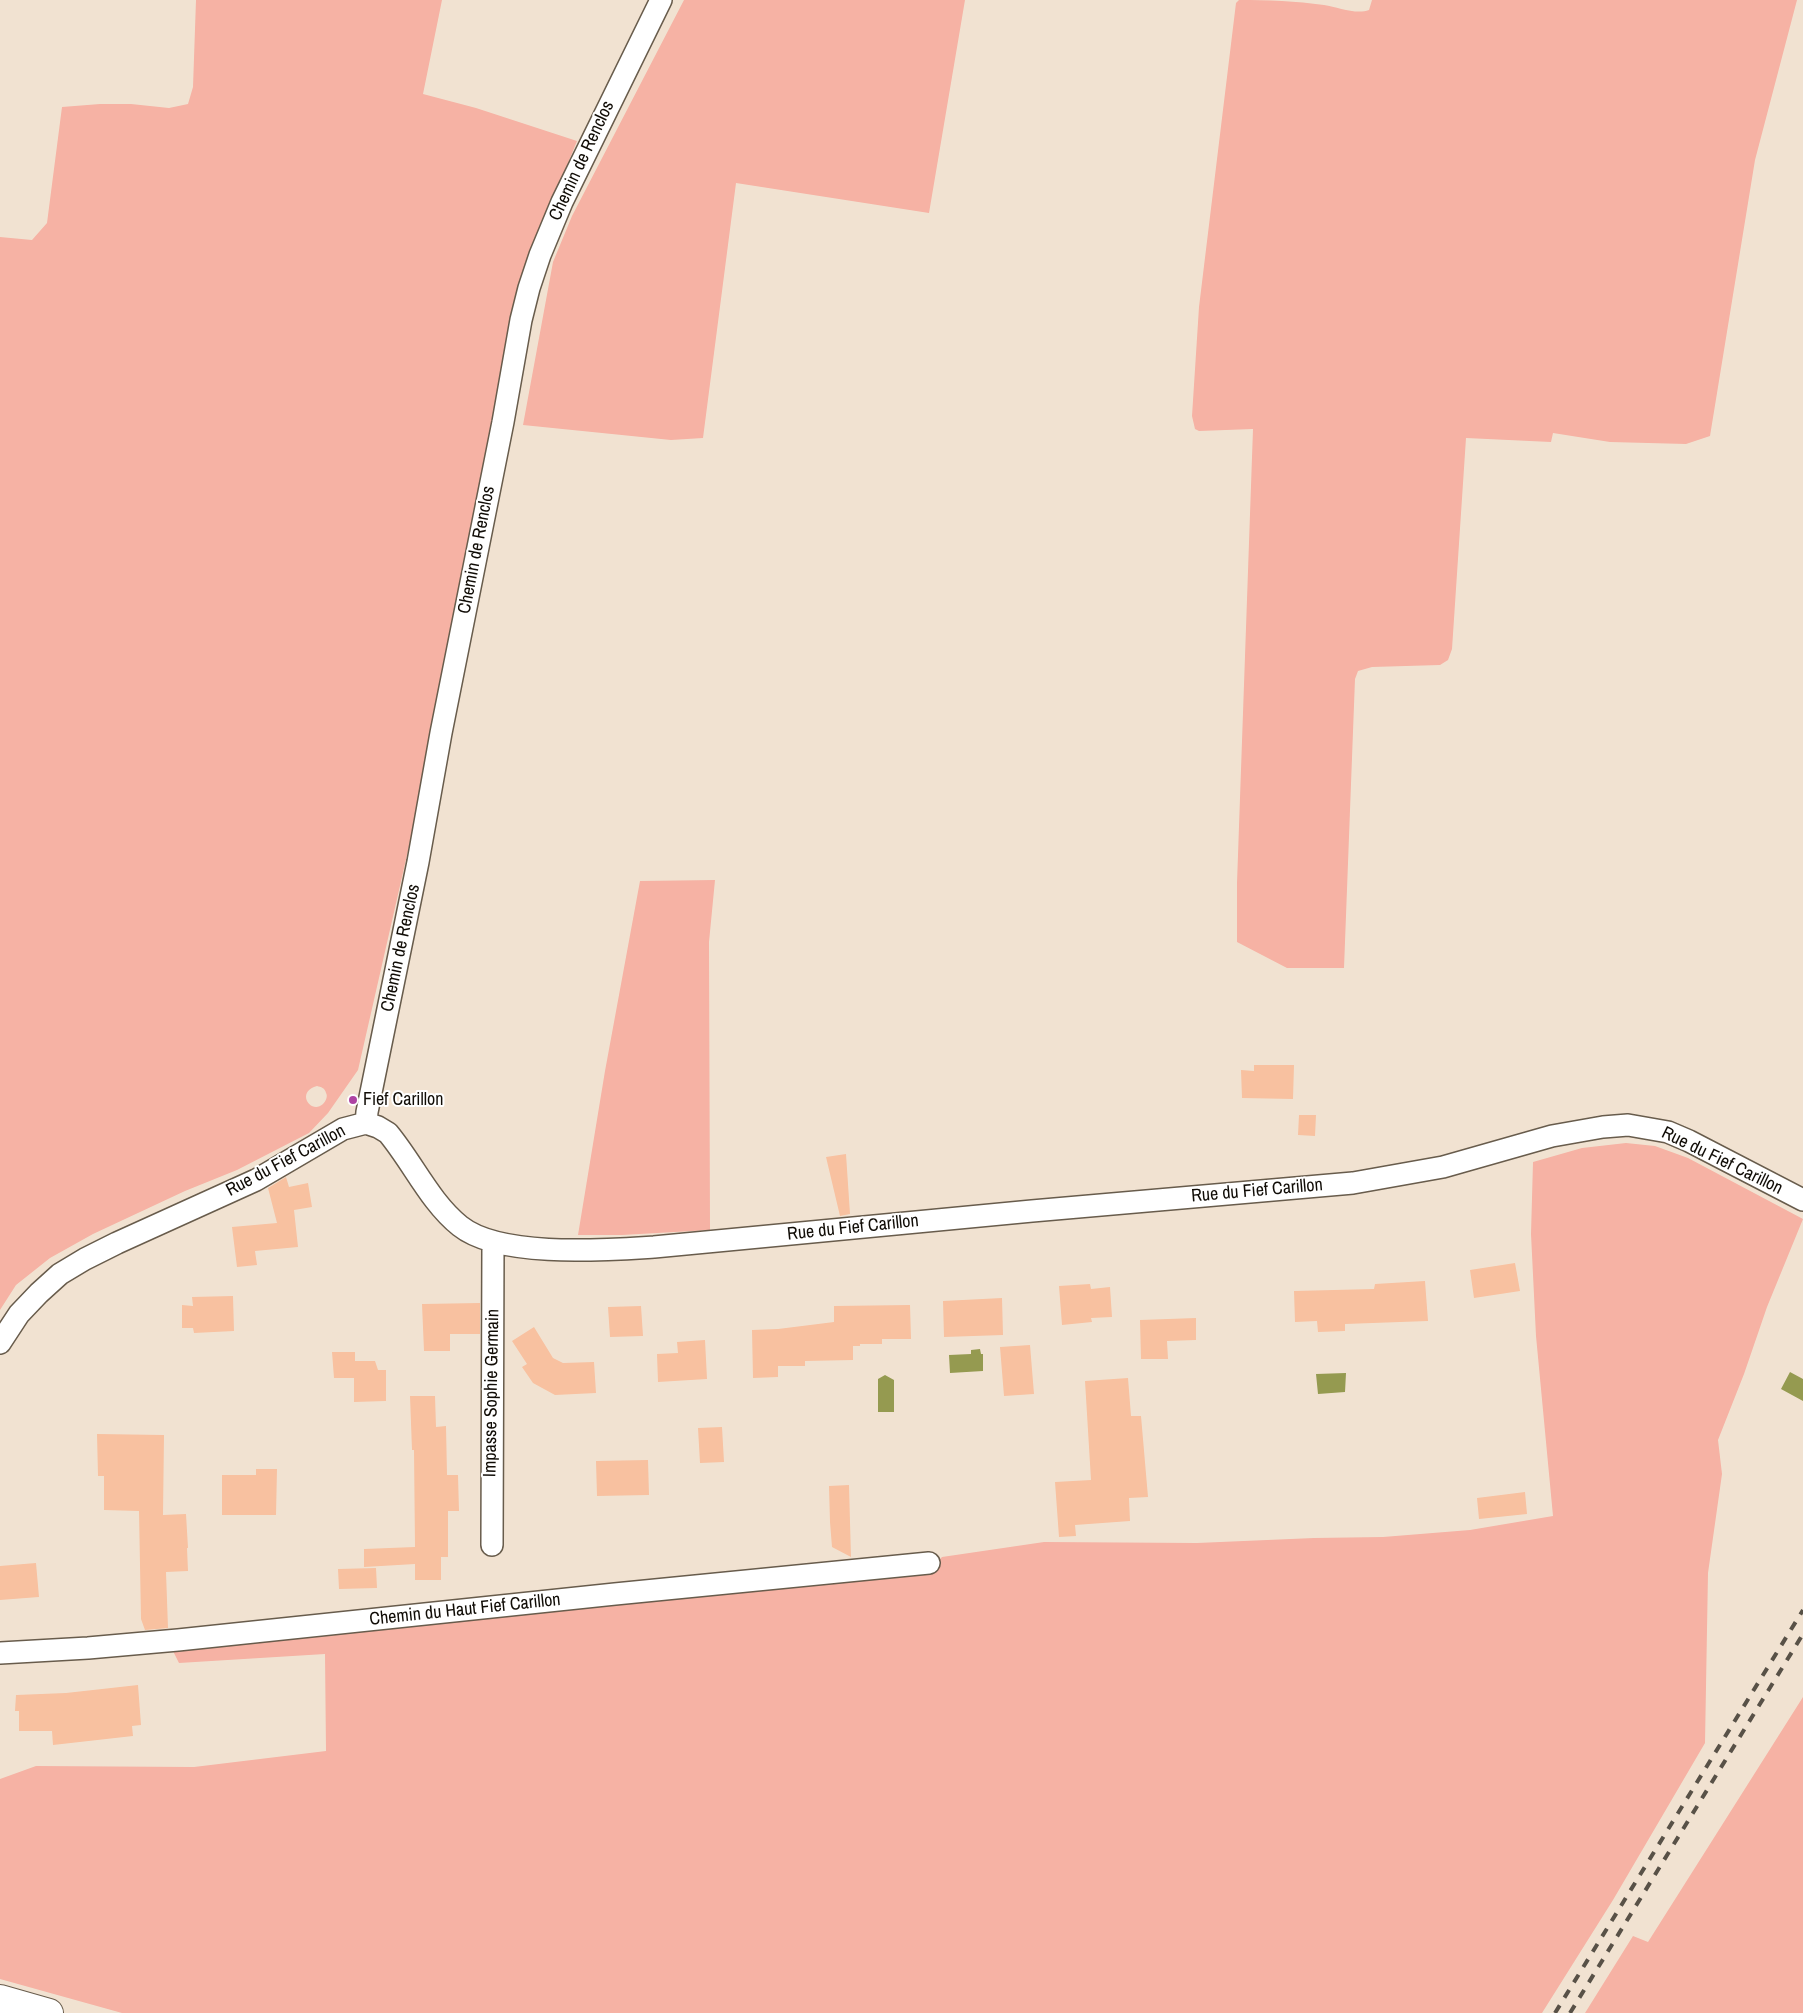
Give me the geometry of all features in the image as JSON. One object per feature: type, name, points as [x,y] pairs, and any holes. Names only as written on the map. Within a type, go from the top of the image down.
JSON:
[{"type":"main road","points":[[0,1999],[49,2013]]},
{"type":"street","name":"Chemin de Renclos","points":[[366,1123],[418,862],[464,609],[529,288],[540,255],[562,202],[660,0]]},
{"type":"street","name":"Rue du Fief Carillon","points":[[0,1343],[19,1314],[39,1292],[60,1274],[135,1234],[256,1180],[343,1129],[366,1123],[378,1126],[388,1133],[435,1199],[461,1227],[493,1242],[553,1249],[597,1250],[654,1247],[1343,1184],[1443,1167],[1552,1136],[1603,1127],[1628,1125],[1675,1135],[1803,1200]]},
{"type":"street","name":"Impasse Sophie Germain","points":[[492,1545],[493,1242]]},
{"type":"street","name":"Chemin du Haut Fief Carillon","points":[[0,1653],[160,1642],[929,1563]]},
{"type":"shaded area","points":[[196,0],[442,0],[423,94],[476,108],[577,141],[534,247],[481,475],[438,719],[358,1070],[328,1113],[309,1133],[237,1170],[185,1191],[93,1234],[50,1258],[16,1285],[0,1310],[0,237],[32,240],[47,223],[62,107],[131,104],[169,108],[188,104],[193,87]],"holes":[[[317,1086],[325,1090],[327,1097],[323,1104],[314,1107],[310,1105],[306,1097],[310,1089]]]},
{"type":"shaded area","points":[[684,0],[965,0],[929,213],[736,183],[703,438],[671,440],[523,425],[553,262],[572,216]]},
{"type":"shaded area","points":[[1239,0],[1324,5],[1358,12],[1369,10],[1372,0],[1797,0],[1755,160],[1710,436],[1686,444],[1610,442],[1553,433],[1551,442],[1466,438],[1452,649],[1448,660],[1440,665],[1372,667],[1358,671],[1355,679],[1344,968],[1287,968],[1237,942],[1237,883],[1253,429],[1199,431],[1195,429],[1192,416],[1199,307],[1236,3]]},
{"type":"shaded area","points":[[715,880],[709,942],[710,1230],[622,1235],[578,1235],[605,1071],[640,881]]},
{"type":"shaded area","points":[[1626,1143],[1655,1146],[1688,1158],[1803,1219],[1767,1307],[1744,1374],[1718,1440],[1722,1474],[1708,1573],[1705,1743],[1613,1900],[1542,2013],[122,2013],[0,1979],[0,1779],[36,1766],[194,1767],[326,1751],[325,1654],[179,1663],[172,1649],[931,1569],[942,1557],[1044,1542],[1197,1543],[1383,1537],[1470,1530],[1553,1516],[1536,1336],[1531,1234],[1533,1162],[1582,1148]]},
{"type":"shaded area","points":[[980,1349],[981,1354],[983,1354],[983,1371],[950,1373],[949,1355],[971,1354],[971,1350]]},
{"type":"shaded area","points":[[1790,1372],[1803,1379],[1803,1401],[1781,1389]]},
{"type":"shaded area","points":[[1346,1373],[1345,1392],[1318,1394],[1316,1374]]},
{"type":"shaded area","points":[[885,1375],[894,1380],[894,1412],[878,1412],[878,1379]]},
{"type":"shaded area","points":[[1803,1697],[1803,2013],[1585,2013],[1633,1936],[1648,1942]]},
{"type":"building","points":[[1254,1065],[1294,1065],[1293,1099],[1242,1098],[1241,1070],[1254,1071]]},
{"type":"building","points":[[1299,1115],[1316,1115],[1315,1136],[1298,1135]]},
{"type":"building","points":[[846,1154],[850,1214],[840,1216],[826,1157]]},
{"type":"building","points":[[286,1177],[289,1187],[308,1183],[312,1207],[294,1210],[298,1247],[255,1251],[257,1265],[237,1267],[232,1227],[277,1223],[268,1188]]},
{"type":"building","points":[[1515,1263],[1520,1291],[1474,1298],[1470,1270]]},
{"type":"building","points":[[1425,1281],[1428,1321],[1345,1324],[1345,1331],[1318,1332],[1317,1321],[1295,1322],[1294,1291],[1374,1289],[1375,1284]]},
{"type":"building","points":[[1090,1284],[1091,1289],[1110,1287],[1112,1317],[1091,1318],[1092,1322],[1062,1325],[1059,1286]]},
{"type":"building","points":[[233,1296],[234,1331],[194,1333],[193,1328],[182,1328],[182,1305],[193,1306],[192,1297]]},
{"type":"building","points":[[1002,1298],[1003,1335],[944,1337],[943,1301]]},
{"type":"building","points":[[480,1303],[480,1334],[450,1334],[450,1351],[424,1351],[422,1304]]},
{"type":"building","points":[[910,1305],[911,1339],[882,1339],[882,1344],[860,1344],[860,1346],[853,1346],[853,1360],[805,1361],[805,1366],[778,1366],[778,1377],[753,1378],[752,1330],[778,1329],[834,1322],[834,1306]]},
{"type":"building","points":[[641,1306],[643,1336],[610,1337],[608,1307]]},
{"type":"building","points":[[1196,1318],[1196,1340],[1167,1341],[1168,1359],[1141,1359],[1140,1320]]},
{"type":"building","points":[[534,1327],[553,1358],[563,1363],[594,1362],[596,1393],[555,1395],[533,1383],[522,1367],[527,1364],[512,1341]]},
{"type":"building","points":[[705,1340],[707,1379],[658,1382],[657,1354],[678,1353],[677,1342]]},
{"type":"building","points":[[1030,1345],[1034,1394],[1004,1396],[1000,1347]]},
{"type":"building","points":[[332,1352],[355,1352],[355,1361],[375,1361],[378,1370],[386,1370],[386,1401],[354,1402],[354,1378],[334,1378]]},
{"type":"building","points":[[1128,1378],[1131,1416],[1141,1416],[1148,1497],[1129,1498],[1130,1521],[1075,1525],[1076,1536],[1059,1537],[1055,1482],[1091,1480],[1085,1381]]},
{"type":"building","points":[[410,1396],[435,1396],[436,1427],[446,1426],[447,1475],[458,1475],[459,1511],[448,1511],[448,1557],[441,1557],[441,1580],[415,1580],[415,1564],[364,1567],[364,1549],[415,1547],[414,1450],[412,1450]]},
{"type":"building","points":[[722,1427],[724,1462],[700,1463],[698,1428]]},
{"type":"building","points":[[97,1434],[164,1435],[163,1515],[186,1514],[188,1548],[188,1571],[166,1572],[168,1628],[145,1630],[141,1619],[139,1511],[104,1510],[104,1476],[98,1476]]},
{"type":"building","points":[[648,1460],[649,1495],[597,1496],[596,1461]]},
{"type":"building","points":[[256,1469],[277,1469],[276,1515],[222,1515],[222,1475],[256,1475]]},
{"type":"building","points":[[849,1485],[851,1557],[832,1547],[829,1486]]},
{"type":"building","points":[[1525,1492],[1527,1514],[1479,1519],[1477,1498]]},
{"type":"building","points":[[36,1563],[39,1597],[0,1600],[0,1566]]},
{"type":"building","points":[[376,1568],[377,1588],[339,1589],[338,1569]]},
{"type":"building","points":[[138,1685],[141,1725],[132,1726],[133,1736],[53,1745],[52,1731],[19,1731],[19,1711],[15,1711],[16,1695],[66,1693]]},
{"type":"railway","points":[[1555,2013],[1803,1610]]},
{"type":"railway","points":[[1570,2013],[1803,1634]]},
{"type":"place","name":"Fief Carillon","points":[[353,1100]]}]
